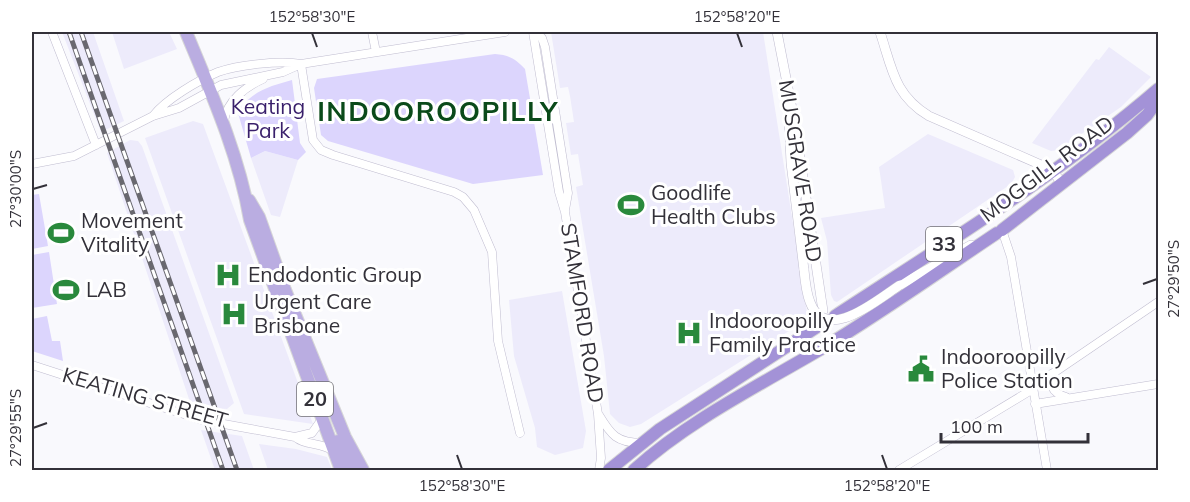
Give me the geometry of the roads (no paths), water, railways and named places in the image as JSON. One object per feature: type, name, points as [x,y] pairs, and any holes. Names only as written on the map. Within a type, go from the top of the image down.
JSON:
[{"type":"highway","name":"MOGGILL ROAD","points":[[609,471],[679,416],[1053,171],[1158,88]]},
{"type":"highway","name":"MOGGILL ROAD","points":[[634,471],[698,423],[869,320],[999,231],[1132,129],[1147,115],[1158,100]]},
{"type":"main road","name":"20","points":[[186,32],[225,132],[246,194],[250,220],[340,471]]},
{"type":"main road","name":"20","points":[[246,194],[259,217],[285,290],[336,416],[361,470]]},
{"type":"main road","points":[[296,347],[361,470]]},
{"type":"main road","points":[[648,471],[651,456]]},
{"type":"street","points":[[52,32],[96,145]]},
{"type":"street","points":[[372,32],[376,52]]},
{"type":"street","points":[[225,132],[225,117],[232,102],[250,85],[301,64],[506,32]]},
{"type":"street","name":"STAMFORD ROAD","points":[[535,32],[542,38],[545,47],[568,193],[565,212],[598,414],[601,458],[599,471]]},
{"type":"street","name":"MUSGRAVE ROAD","points":[[777,32],[795,124],[824,319]]},
{"type":"street","points":[[880,32],[902,93],[916,108],[929,116],[1053,171],[1062,184]]},
{"type":"street","points":[[32,164],[70,157],[153,116],[179,108],[208,85],[220,72],[282,62],[301,64]]},
{"type":"street","points":[[301,64],[311,133],[319,149],[454,192],[466,200],[474,210],[492,252],[498,341],[520,433]]},
{"type":"street","points":[[153,116],[166,101],[208,85],[275,74]]},
{"type":"street","points":[[789,101],[791,163],[804,270],[812,307],[820,315],[833,320],[853,315],[953,254],[999,231],[1011,257],[1047,471]]},
{"type":"street","points":[[899,471],[1055,372],[1158,302]]},
{"type":"street","name":"KEATING STREET","points":[[32,364],[202,420],[295,437],[299,441],[328,447],[333,451]]},
{"type":"street","points":[[1055,372],[1051,383],[1052,389],[1070,398]]},
{"type":"street","points":[[1035,404],[1158,384]]},
{"type":"street","name":"STAMFORD ROAD","points":[[598,414],[615,437],[628,443],[642,443]]},
{"type":"street","points":[[295,437],[312,433],[322,419]]},
{"type":"railway","points":[[69,32],[223,470]]},
{"type":"railway","points":[[81,32],[237,470]]},
{"type":"place","name":"Goodlife Health Clubs","points":[[631,205]]},
{"type":"place","name":"Movement Vitality","points":[[61,233]]},
{"type":"place","name":"Endodontic Group","points":[[228,275]]},
{"type":"place","name":"LAB","points":[[66,290]]},
{"type":"place","name":"Urgent Care Brisbane","points":[[234,314]]},
{"type":"place","name":"Indooroopilly Family Practice","points":[[689,333]]},
{"type":"place","name":"Indooroopilly Police Station","points":[[921,369]]},
{"type":"district","name":"INDOOROOPILLY","points":[[438,112]]},
{"type":"park label","name":"Keating Park","points":[[268,119]]}]
